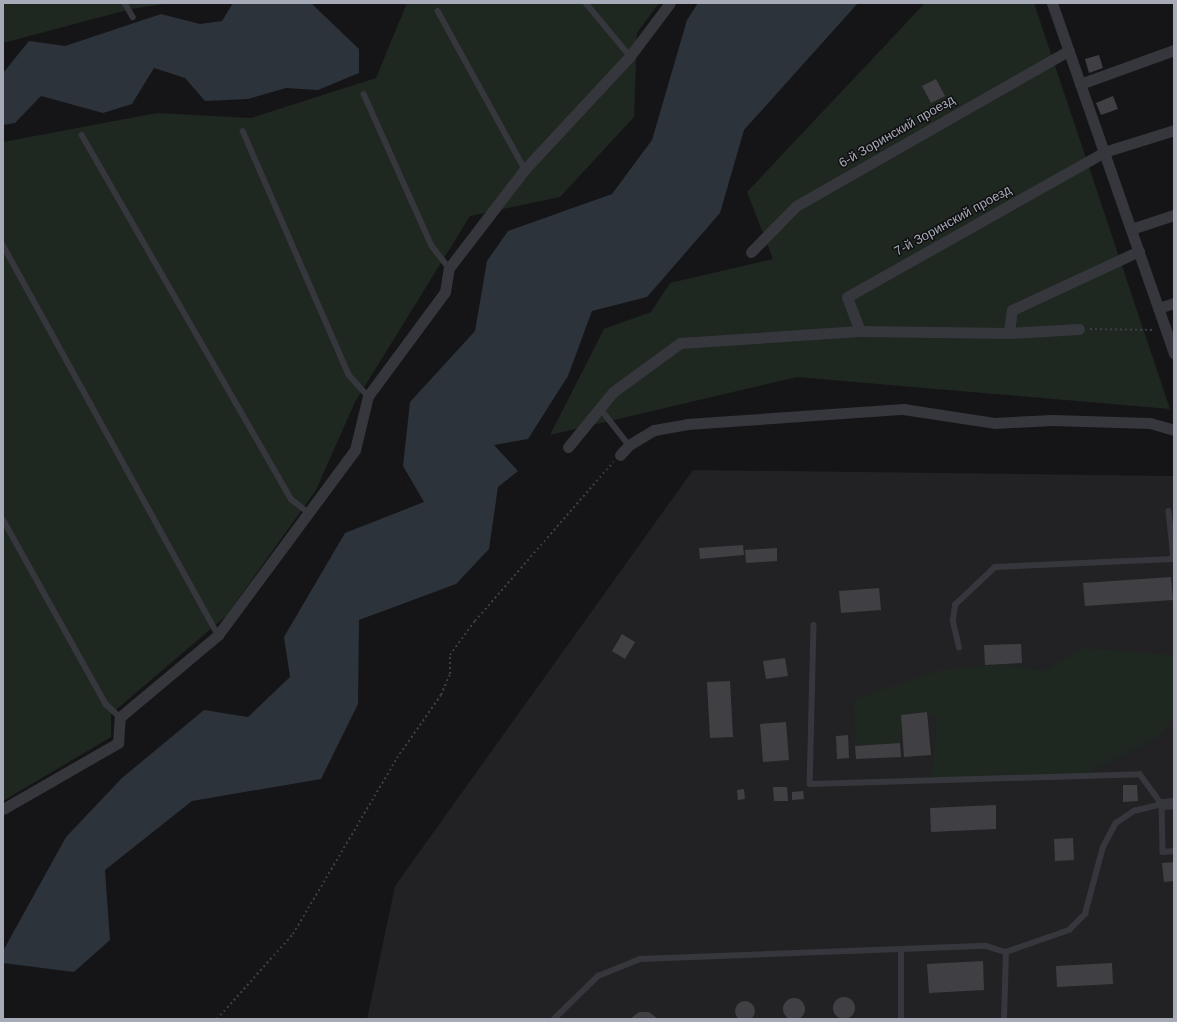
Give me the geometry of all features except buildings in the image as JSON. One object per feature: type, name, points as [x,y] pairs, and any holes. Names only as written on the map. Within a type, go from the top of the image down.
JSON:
[{"type":"street","points":[[3,809],[118,742],[120,717],[218,635],[355,450],[368,396],[445,292],[449,268],[525,169],[630,56],[670,3]]},
{"type":"street","points":[[1052,3],[1174,352]]},
{"type":"street","name":"6-й Зоринский проезд","points":[[751,252],[796,206],[1069,50]]},
{"type":"street","points":[[1080,84],[1174,50]]},
{"type":"street","points":[[1104,152],[1174,130]]},
{"type":"street","name":"7-й Зоринский проезд","points":[[860,331],[847,297],[1104,152]]},
{"type":"street","points":[[1131,228],[1174,215]]},
{"type":"street","points":[[1009,332],[1012,310],[1139,251]]},
{"type":"street","points":[[1158,308],[1174,303]]},
{"type":"street","points":[[568,447],[613,392],[680,343],[860,331],[1009,332],[1079,329]]},
{"type":"street","points":[[620,455],[629,445],[654,430],[687,424],[904,409],[994,424],[1052,420],[1150,423],[1174,430]]},
{"type":"street","points":[[1162,804],[1174,803]]},
{"type":"lane","points":[[125,3],[133,17]]},
{"type":"lane","points":[[586,3],[630,56]]},
{"type":"lane","points":[[438,11],[525,169]]},
{"type":"lane","points":[[364,94],[432,246],[449,268]]},
{"type":"lane","points":[[243,131],[349,375],[368,396]]},
{"type":"lane","points":[[82,135],[291,498],[309,513]]},
{"type":"lane","points":[[3,245],[218,635]]},
{"type":"lane","points":[[600,408],[629,445]]},
{"type":"lane","points":[[959,648],[953,621],[955,605],[995,567],[1173,559],[1169,511]]},
{"type":"lane","points":[[3,519],[106,704],[120,717]]},
{"type":"lane","points":[[814,625],[810,784],[1140,774],[1162,804],[1164,852],[1174,851]]},
{"type":"lane","points":[[554,1019],[598,976],[640,958],[986,946],[1006,952],[1069,930],[1085,914],[1103,847],[1116,823],[1134,811],[1162,804]]},
{"type":"lane","points":[[901,1019],[902,950]]},
{"type":"lane","points":[[1004,1019],[1006,952]]},
{"type":"path","points":[[1079,329],[1166,331]]},
{"type":"path","points":[[216,1019],[293,934],[398,758],[441,695],[450,674],[450,655],[475,621],[620,455]]},
{"type":"shaded area","points":[[3,3],[170,3],[131,9],[3,43]]},
{"type":"shaded area","points":[[233,3],[311,3],[359,49],[359,73],[318,90],[286,88],[248,99],[205,101],[185,78],[154,68],[132,104],[103,113],[41,96],[15,123],[3,125],[3,73],[29,41],[65,46],[161,14],[200,24],[222,21]]},
{"type":"shaded area","points":[[407,3],[659,3],[637,33],[634,117],[560,197],[470,216],[355,402],[316,490],[226,616],[111,714],[111,737],[3,801],[3,142],[157,113],[251,118],[376,78]]},
{"type":"shaded area","points":[[698,3],[858,3],[744,130],[720,213],[647,297],[592,311],[568,376],[528,439],[494,445],[518,471],[498,487],[489,549],[456,584],[359,620],[358,704],[321,779],[192,801],[105,870],[110,940],[74,972],[3,963],[3,951],[66,837],[122,778],[204,710],[248,717],[290,677],[284,637],[345,533],[424,502],[403,466],[410,402],[475,331],[487,261],[508,231],[612,194],[652,140],[687,20]]},
{"type":"shaded area","points":[[925,3],[1034,3],[1170,409],[797,377],[550,435],[604,329],[651,312],[670,283],[773,259],[747,192]]},
{"type":"shaded area","points":[[693,470],[1174,476],[1174,1019],[367,1019],[395,886]]},
{"type":"shaded area","points":[[1082,648],[1174,655],[1174,717],[1158,737],[1080,776],[931,780],[937,718],[927,712],[902,715],[900,743],[855,746],[854,699],[940,670],[1009,664],[1044,671]]}]
